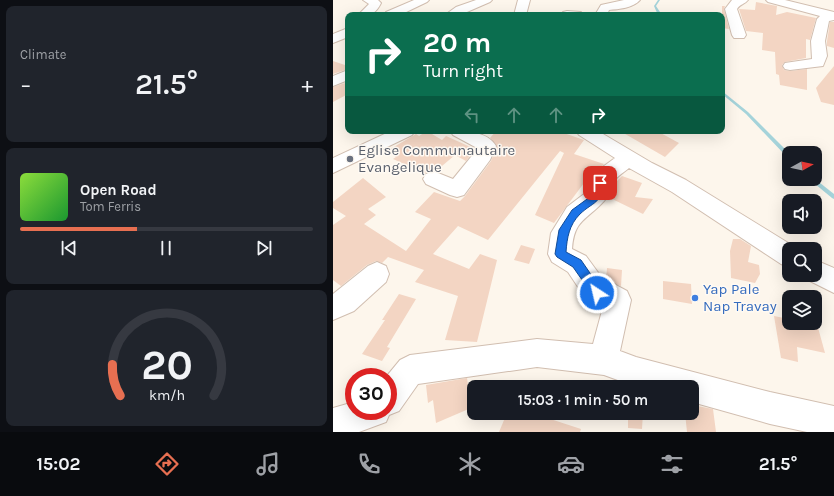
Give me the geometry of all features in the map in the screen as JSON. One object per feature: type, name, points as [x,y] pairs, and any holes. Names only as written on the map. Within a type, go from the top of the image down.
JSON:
[{"type":"street","points":[[368,12],[372,9],[375,3],[369,0]]},
{"type":"street","points":[[397,12],[423,0]]},
{"type":"street","points":[[456,12],[486,0]]},
{"type":"street","points":[[521,12],[524,0]]},
{"type":"street","points":[[602,12],[605,7],[622,5],[634,0]]},
{"type":"street","points":[[739,35],[731,9],[736,2],[742,0]]},
{"type":"street","points":[[772,0],[833,16]]},
{"type":"street","points":[[791,66],[818,63],[820,56],[818,41],[823,19],[833,16]]},
{"type":"street","points":[[333,39],[345,33]]},
{"type":"street","points":[[333,166],[400,134]]},
{"type":"street","points":[[433,179],[457,189],[483,155],[487,146],[465,134]]},
{"type":"street","points":[[596,134],[629,158],[679,186],[782,252]]},
{"type":"street","points":[[604,360],[617,300],[614,297],[597,293],[577,264],[560,254],[562,233],[575,212],[597,195],[600,183],[611,171],[629,158]]},
{"type":"street","points":[[333,307],[345,302],[377,274]]},
{"type":"street","points":[[822,275],[834,281]]},
{"type":"street","points":[[397,388],[410,370],[537,353],[604,360],[636,372],[770,408],[834,422]]},
{"type":"street","points":[[333,424],[346,420]]},
{"type":"building","points":[[756,2],[777,6],[776,15],[787,12],[816,18],[810,40],[806,39],[806,58],[785,62],[782,65],[784,70],[790,71],[807,69],[807,90],[780,85],[779,75],[776,74],[775,52],[762,50],[763,33],[746,31],[739,9],[755,10]]},
{"type":"building","points":[[722,6],[725,6],[725,12],[722,12]]},
{"type":"building","points":[[725,13],[729,29],[725,28]]},
{"type":"building","points":[[830,22],[834,22],[834,48],[827,46]]},
{"type":"building","points":[[333,61],[345,65],[345,70],[333,74]]},
{"type":"building","points":[[834,66],[834,105],[821,102],[816,88]]},
{"type":"building","points":[[345,83],[345,96],[333,102],[333,87]]},
{"type":"building","points":[[416,134],[419,136],[422,134],[432,134],[442,140],[446,136],[475,149],[466,161],[455,155],[436,171],[432,170],[425,173],[393,159],[396,157],[387,151]]},
{"type":"building","points":[[493,134],[567,134],[584,140],[574,154],[604,164],[592,177],[589,185],[584,183],[554,223],[535,215],[564,153],[560,151],[488,240],[458,226],[433,254],[469,269],[480,254],[497,260],[477,342],[445,340],[458,296],[415,282],[424,270],[388,257],[382,263],[376,261],[367,265],[341,286],[333,280],[333,225],[346,216],[333,208],[333,202],[363,178],[386,197],[368,209],[376,215],[364,224],[406,251],[431,219],[415,212],[434,192],[460,201],[491,161],[497,147],[490,138]]},
{"type":"building","points":[[625,134],[662,134],[679,143],[665,157]]},
{"type":"building","points":[[622,176],[642,183],[635,197],[653,199],[643,214],[608,197],[609,194],[615,194],[609,192],[610,188]]},
{"type":"building","points":[[733,239],[740,239],[751,246],[748,262],[759,265],[760,274],[755,283],[731,278],[730,251]]},
{"type":"building","points":[[521,245],[535,249],[529,264],[514,260]]},
{"type":"building","points":[[607,268],[622,270],[621,286],[606,281]]},
{"type":"building","points":[[663,281],[691,284],[692,304],[663,299]]},
{"type":"building","points":[[399,294],[416,299],[387,347],[390,348],[382,361],[362,354],[385,320],[382,320]]},
{"type":"building","points":[[774,316],[782,318],[782,330],[819,330],[825,353],[797,347],[798,362],[781,358]]},
{"type":"building","points":[[467,378],[467,410],[436,423],[433,400],[428,403],[426,385]]},
{"type":"building","points":[[699,406],[713,409],[716,432],[687,432],[686,420],[699,420]]},
{"type":"building","points":[[504,420],[553,420],[581,429],[580,432],[499,432]]},
{"type":"building","points":[[628,420],[643,420],[642,429],[628,428]]},
{"type":"waterway","points":[[658,12],[655,6],[659,0]]},
{"type":"waterway","points":[[725,95],[747,113],[782,149]]},
{"type":"waterway","points":[[821,186],[834,197]]},
{"type":"place","name":"Eglise Communautaire Evangelique","points":[[350,159]]},
{"type":"place","name":"Yap Pale Nap Travay","points":[[695,298]]},
{"type":"route","points":[[597,293],[577,264],[560,254],[562,233],[575,212],[597,195],[600,183]]}]
